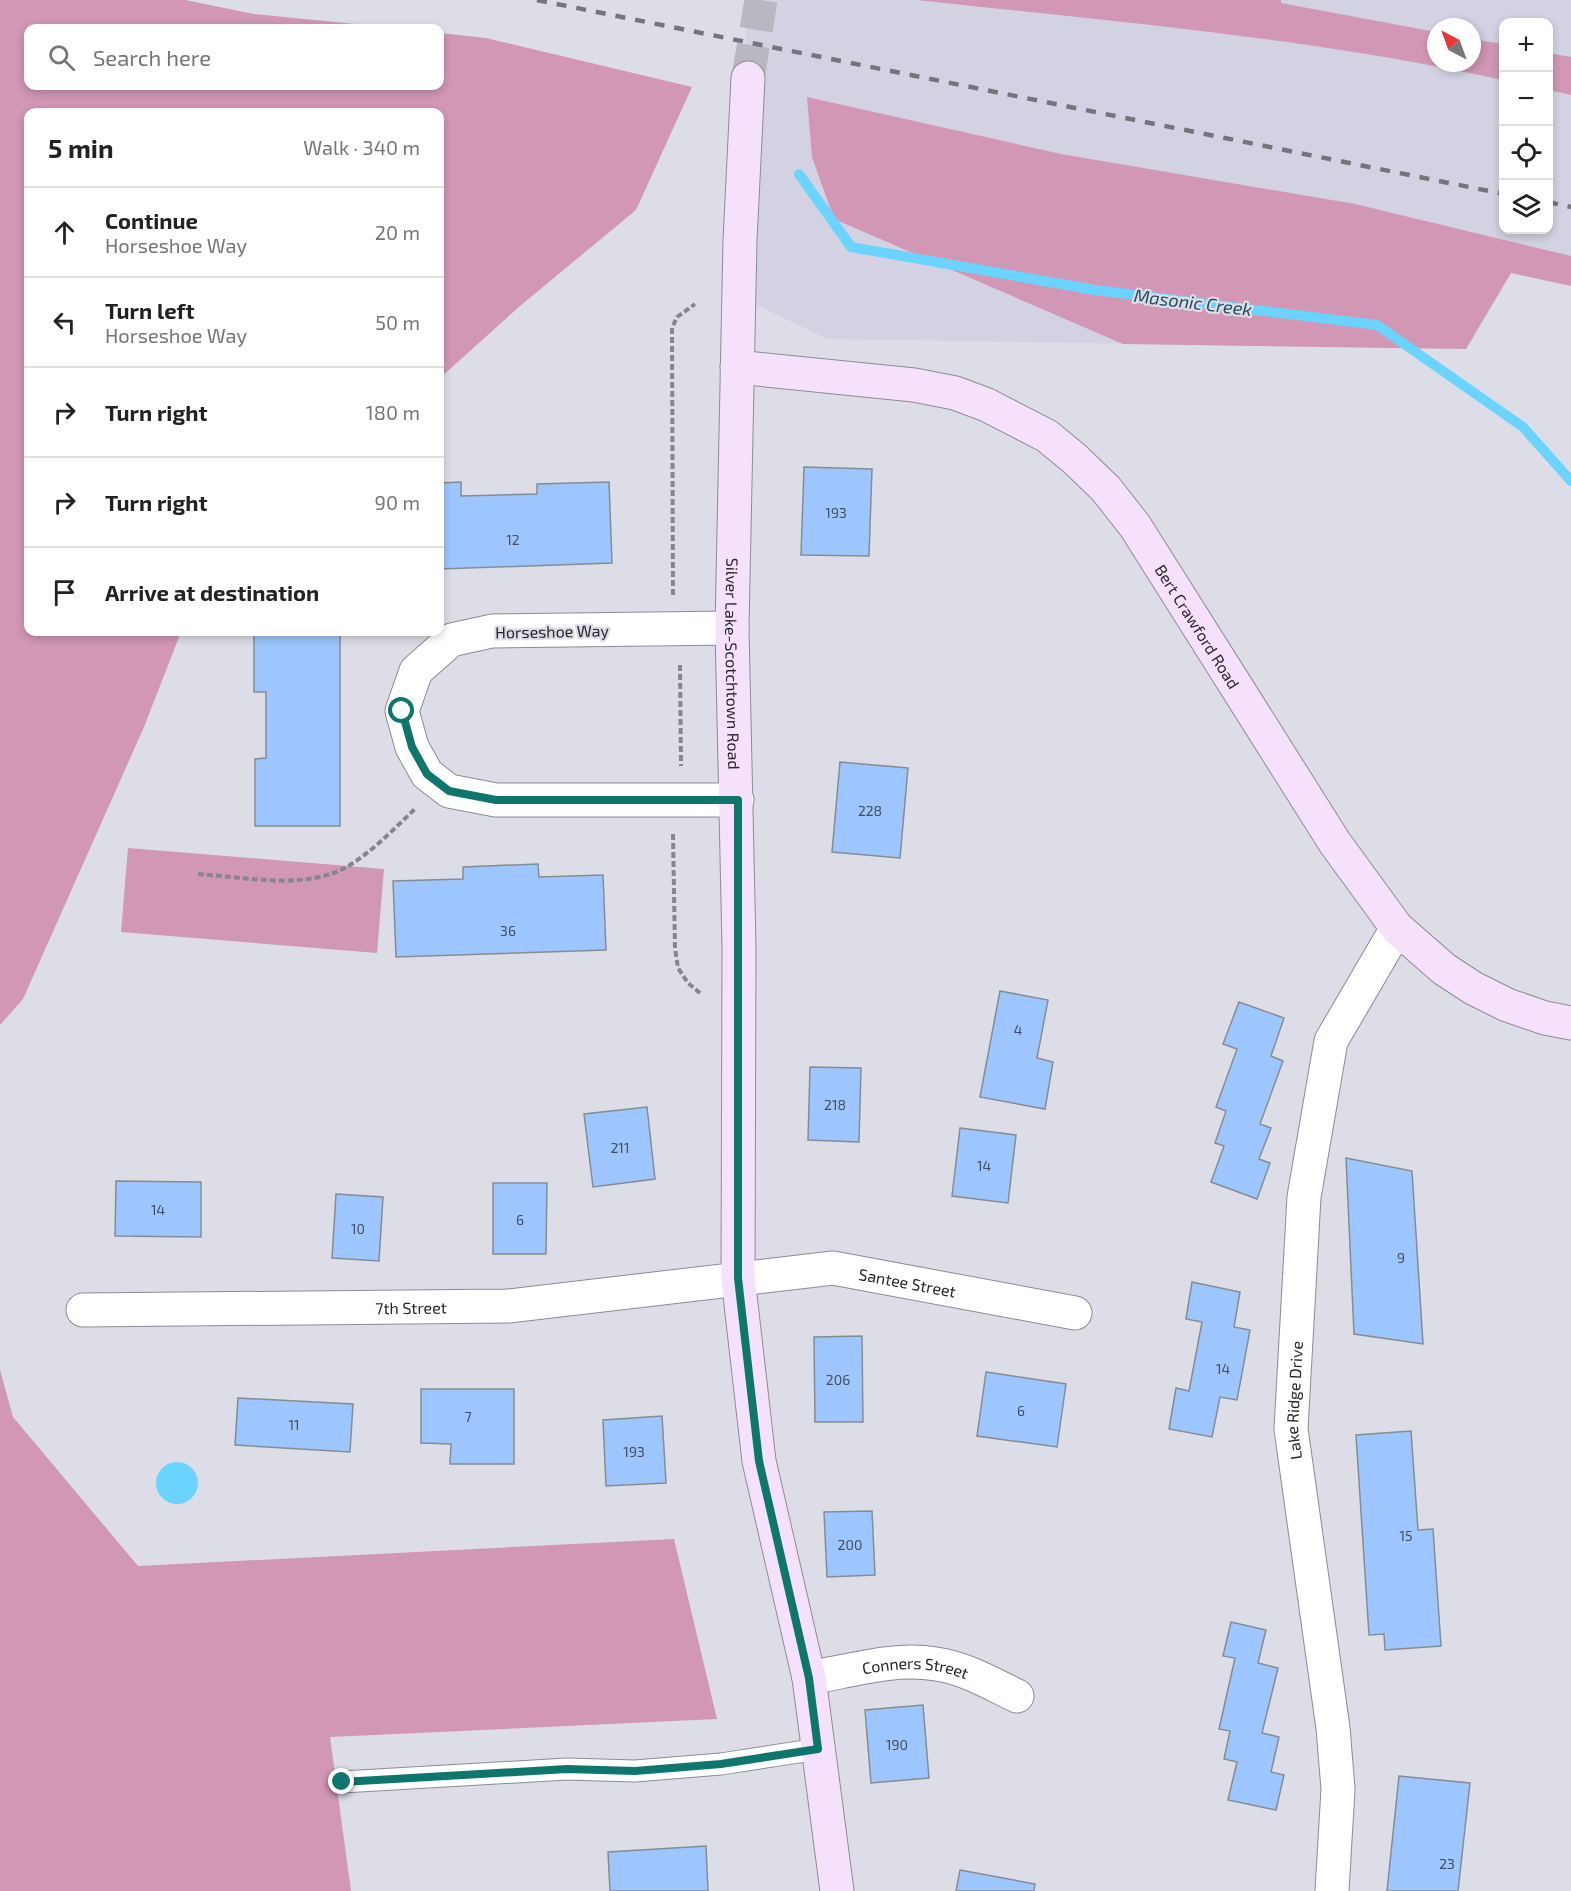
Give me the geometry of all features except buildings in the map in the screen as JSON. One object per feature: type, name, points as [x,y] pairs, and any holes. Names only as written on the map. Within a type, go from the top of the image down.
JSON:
[{"type":"street","name":"Silver Lake-Scotchtown Road","points":[[748,78],[740,240],[732,628],[738,800],[738,1278],[759,1461],[809,1678],[837,1891]]},
{"type":"street","name":"Bert Crawford Road","points":[[737,367],[914,385],[955,393],[1014,418],[1047,436],[1106,489],[1135,526],[1335,843],[1397,928],[1444,969],[1473,988],[1507,1005],[1545,1018],[1571,1023]]},
{"type":"street","name":"Horseshoe Way","points":[[732,628],[492,631],[451,640],[416,671],[402,711],[412,747],[427,774],[449,791],[496,800],[738,800]]},
{"type":"street","name":"Lake Ridge Drive","points":[[1332,1891],[1338,1789],[1333,1728],[1291,1429],[1304,1197],[1331,1041],[1397,928]]},
{"type":"street","name":"Santee Street","points":[[738,1278],[833,1269],[1075,1313]]},
{"type":"street","name":"7th Street","points":[[83,1310],[508,1306],[738,1278]]},
{"type":"street","name":"Conners Street","points":[[809,1678],[895,1662],[936,1664],[964,1672],[1017,1696]]},
{"type":"lane","points":[[342,1782],[567,1769],[646,1770],[721,1764],[818,1749]]},
{"type":"path","points":[[673,602],[672,328],[677,317],[695,304]]},
{"type":"path","points":[[680,665],[681,769]]},
{"type":"path","points":[[413,802],[416,807],[423,810]]},
{"type":"path","points":[[198,874],[298,880],[326,875],[351,865],[416,807]]},
{"type":"path","points":[[672,828],[675,948],[678,968],[688,983],[700,993]]},
{"type":"shaded area","points":[[0,0],[185,0],[254,14],[355,24],[24,24],[24,90],[444,90],[444,33],[486,38],[692,87],[636,210],[520,306],[444,374],[444,108],[24,108],[24,636],[179,636],[144,727],[23,999],[0,1025]]},
{"type":"shaded area","points":[[748,0],[1571,0],[1571,286],[1511,273],[1466,349],[828,339],[737,296]]},
{"type":"shaded area","points":[[917,0],[1281,0],[1281,3],[1427,30],[1427,64],[1285,42],[1137,23]]},
{"type":"shaded area","points":[[1481,40],[1499,43],[1499,79],[1465,72],[1481,72]]},
{"type":"shaded area","points":[[1553,54],[1571,57],[1571,95],[1553,91]]},
{"type":"shaded area","points":[[807,97],[1061,154],[1355,204],[1571,256],[1571,286],[1511,273],[1466,349],[1123,344],[834,219],[812,157]]},
{"type":"shaded area","points":[[128,848],[384,869],[377,953],[121,932]]},
{"type":"shaded area","points":[[0,1370],[13,1417],[138,1566],[674,1539],[717,1719],[330,1737],[351,1891],[0,1891]]},
{"type":"water","points":[[177,1462],[192,1468],[198,1483],[192,1498],[177,1504],[162,1498],[156,1483],[162,1468]]},
{"type":"waterway","name":"Masonic Creek","points":[[799,174],[851,247],[1095,290],[1377,325],[1523,427],[1571,481]]},
{"type":"tunnel","points":[[748,78],[761,0]]},
{"type":"railway","points":[[537,0],[1499,193]]},
{"type":"railway","points":[[1553,203],[1571,207]]},
{"type":"route","points":[[342,1782],[567,1769],[635,1771],[721,1764],[818,1749],[809,1678],[759,1461],[738,1278],[738,800],[496,800],[449,791],[427,774],[412,747],[402,711]]}]
